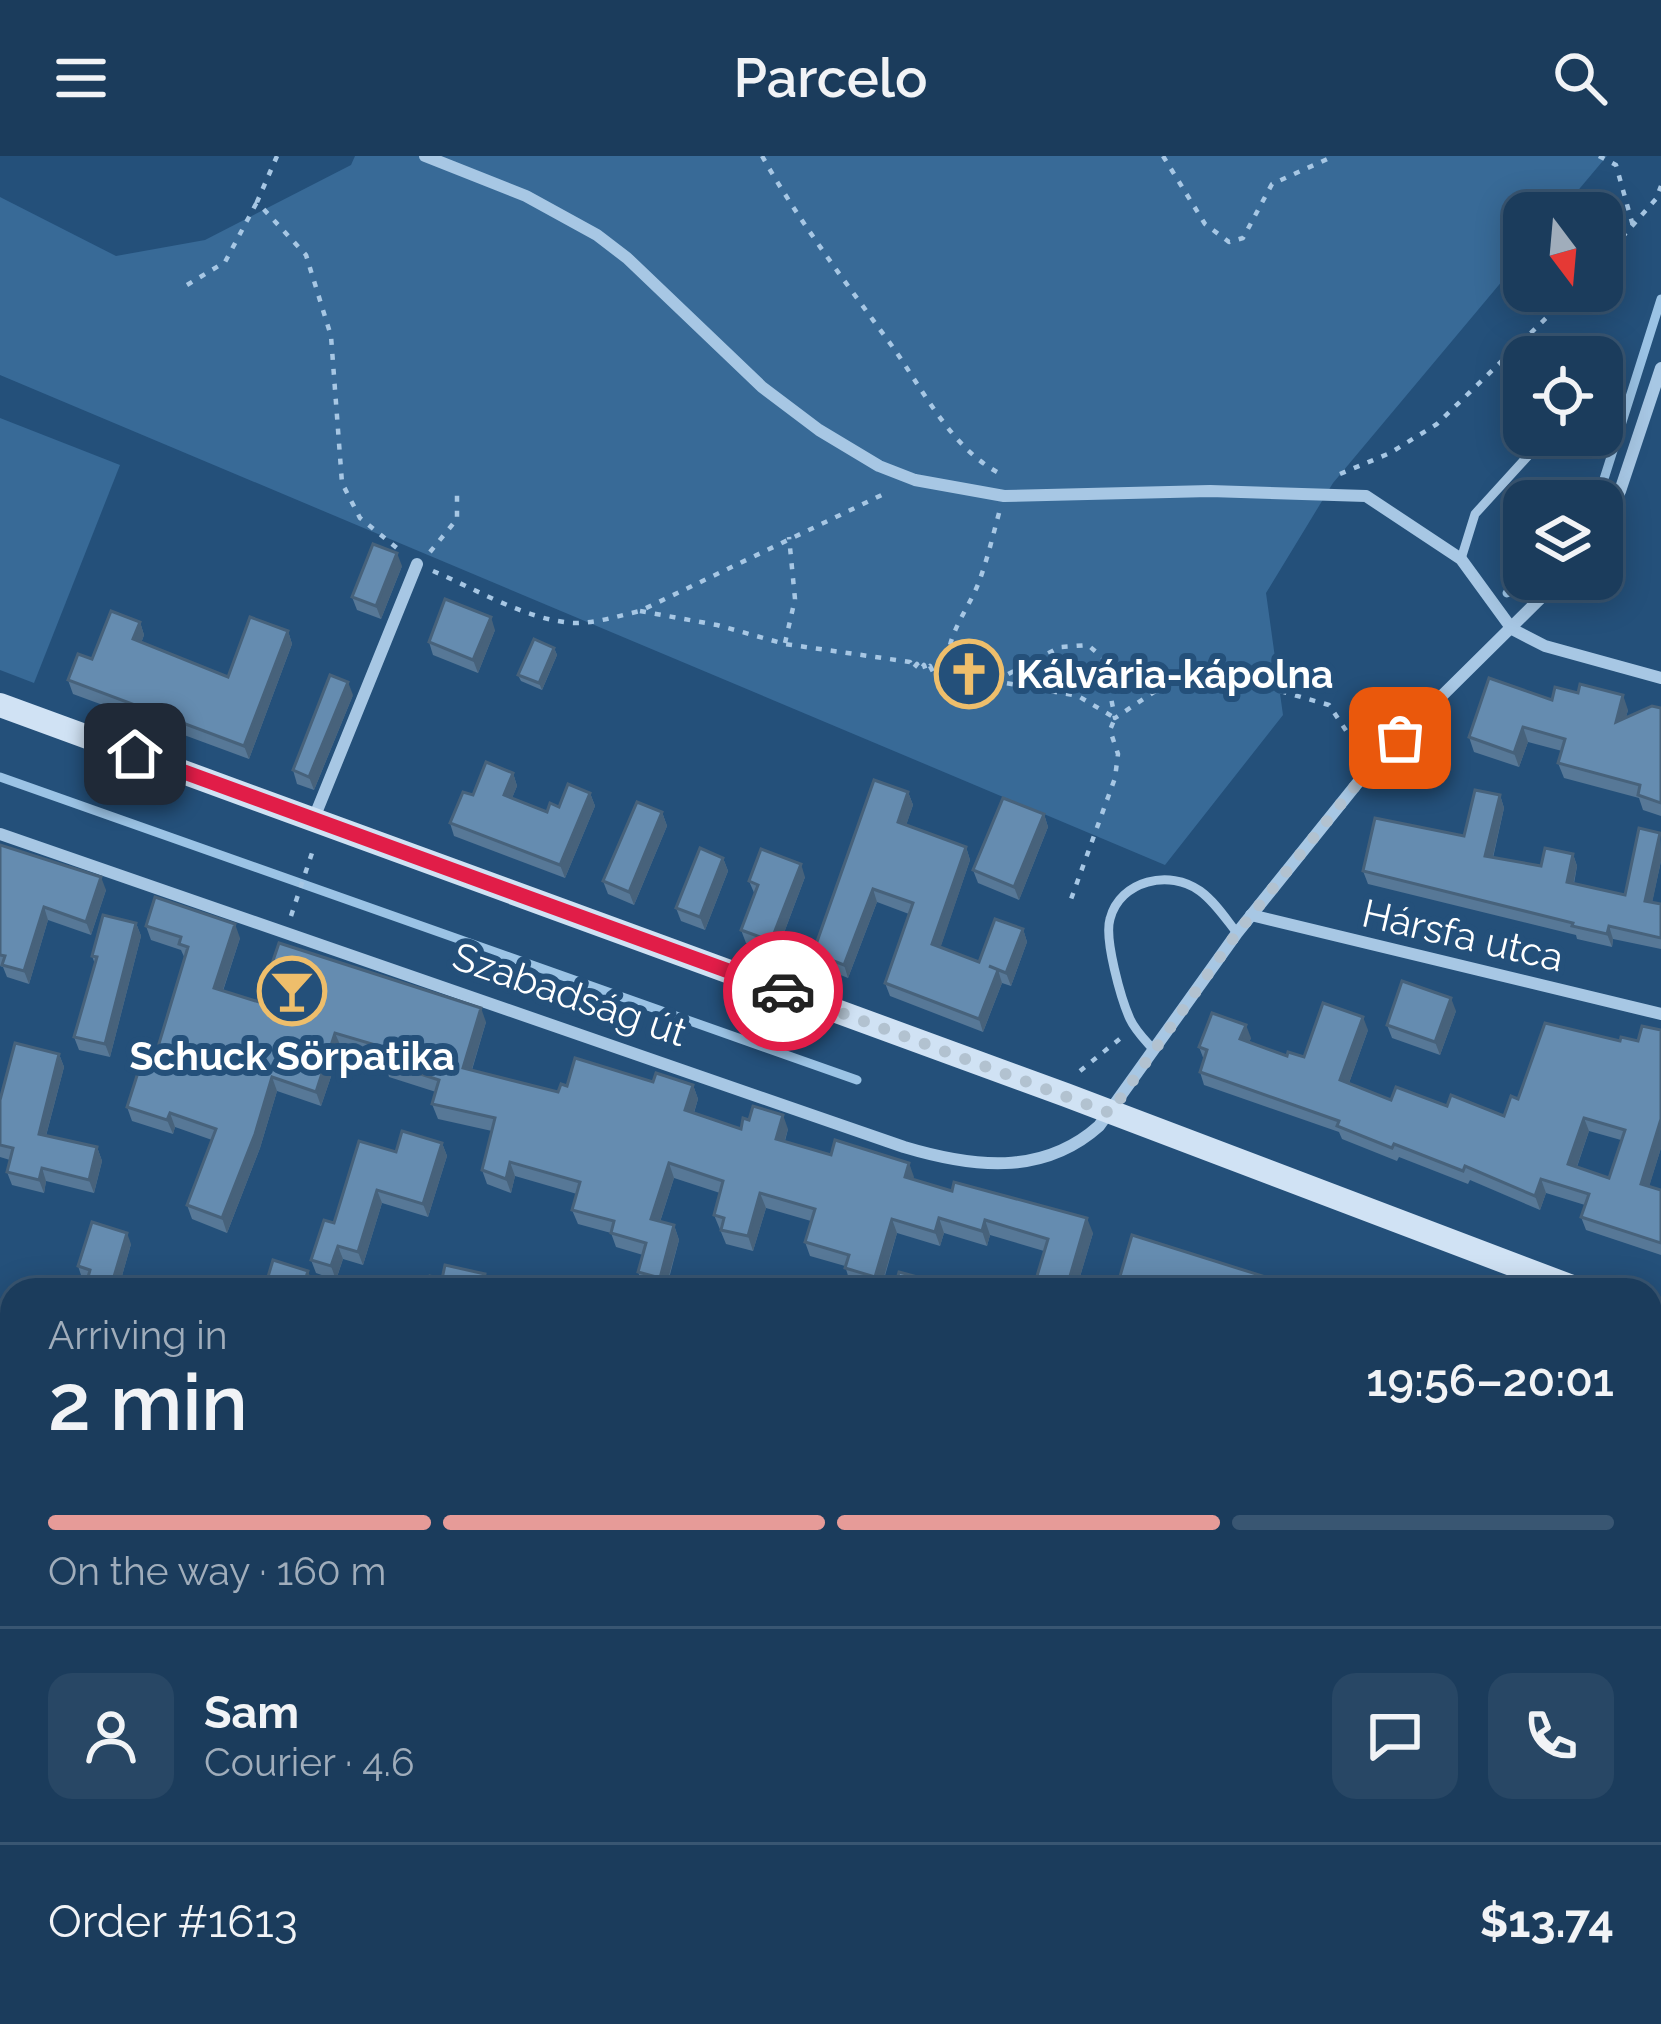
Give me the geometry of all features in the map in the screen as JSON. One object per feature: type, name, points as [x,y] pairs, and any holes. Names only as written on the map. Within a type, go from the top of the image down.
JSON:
[{"type":"main road","name":"Szabadság út","points":[[0,705],[1548,1278]]},
{"type":"street","points":[[425,156],[526,196],[597,236],[628,258],[737,366],[788,408],[854,452],[915,480],[1004,496],[1280,491],[1366,496],[1461,560],[1512,629],[1545,646],[1661,678]]},
{"type":"street","points":[[1623,482],[1661,368]]},
{"type":"street","points":[[314,818],[417,564]]},
{"type":"street","points":[[1110,1113],[1237,933],[1372,765],[1540,600]]},
{"type":"street","name":"Szabadság út","points":[[0,835],[955,1162],[986,1166],[1048,1156],[1086,1138],[1110,1113]]},
{"type":"street","name":"Hársfa utca","points":[[1251,915],[1661,1014]]},
{"type":"lane","points":[[1461,560],[1474,514],[1527,456]]},
{"type":"lane","points":[[1152,1048],[1128,1014],[1110,944],[1108,929],[1116,902],[1142,883],[1179,880],[1206,895],[1237,933]]},
{"type":"path","points":[[187,285],[225,262],[277,156]]},
{"type":"path","points":[[762,156],[842,283],[952,432],[983,464],[1003,475]]},
{"type":"path","points":[[1163,156],[1205,224],[1229,242],[1243,238],[1272,184],[1334,156]]},
{"type":"path","points":[[1599,156],[1616,165],[1633,226]]},
{"type":"path","points":[[1623,237],[1656,199],[1661,186]]},
{"type":"path","points":[[257,202],[306,255],[331,336],[342,483],[360,518],[417,564],[536,614],[572,623],[601,621],[640,611],[789,536],[915,480]]},
{"type":"path","points":[[1332,476],[1390,453],[1437,424],[1552,312]]},
{"type":"path","points":[[417,564],[457,519],[458,494]]},
{"type":"path","points":[[948,674],[955,623],[979,583],[1004,496]]},
{"type":"path","points":[[785,644],[796,599],[789,536]]},
{"type":"path","points":[[640,611],[785,644],[910,662],[913,669],[917,664],[926,671],[937,667],[940,674],[944,668],[954,687],[978,690],[1060,647],[1088,645],[1103,658],[1115,718]]},
{"type":"path","points":[[1070,902],[1115,778],[1118,754],[1110,730],[1115,718],[1169,682],[1197,679],[1280,691],[1329,705],[1353,745],[1372,765]]},
{"type":"path","points":[[995,681],[1078,696],[1115,718]]},
{"type":"path","points":[[298,894],[311,855]]},
{"type":"shaded area","points":[[355,156],[1607,156],[1577,192],[1503,192],[1503,280],[1333,483],[1266,593],[1283,715],[1165,865],[0,375],[0,197],[116,256],[205,240],[351,165]]},
{"type":"shaded area","points":[[0,418],[120,465],[34,683],[0,670]]},
{"type":"building","points":[[373,544],[397,553],[376,606],[352,597]]},
{"type":"building","points":[[445,599],[491,617],[473,660],[429,642]]},
{"type":"building","points":[[111,611],[140,622],[133,639],[228,677],[250,617],[288,631],[244,746],[68,680],[78,654],[92,659]]},
{"type":"building","points":[[534,639],[554,648],[539,683],[518,675]]},
{"type":"building","points":[[330,675],[348,682],[309,777],[293,770]]},
{"type":"building","points":[[1489,678],[1552,700],[1555,687],[1578,693],[1580,684],[1623,695],[1616,722],[1652,706],[1661,708],[1661,803],[1638,795],[1640,785],[1558,763],[1565,739],[1523,727],[1514,753],[1469,737]]},
{"type":"building","points":[[486,762],[513,773],[504,795],[547,812],[550,803],[559,807],[568,784],[590,793],[560,865],[450,823],[463,792],[473,795]]},
{"type":"building","points":[[874,780],[908,792],[898,822],[966,847],[932,944],[979,962],[995,919],[1023,929],[1006,973],[989,966],[998,970],[979,1019],[885,983],[913,903],[873,889],[844,965],[813,953]]},
{"type":"building","points":[[1475,790],[1500,795],[1485,856],[1541,866],[1545,848],[1573,854],[1567,882],[1625,895],[1639,828],[1660,833],[1645,901],[1661,904],[1661,938],[1609,926],[1607,934],[1363,871],[1375,818],[1464,836]]},
{"type":"building","points":[[1003,798],[1044,814],[1014,887],[973,870]]},
{"type":"building","points":[[637,802],[662,812],[629,892],[603,881]]},
{"type":"building","points":[[0,845],[101,877],[86,922],[44,907],[24,971],[2,965],[5,956],[0,955]]},
{"type":"building","points":[[700,848],[723,858],[700,917],[676,908]]},
{"type":"building","points":[[761,849],[801,864],[771,941],[741,930],[758,885],[749,881]]},
{"type":"building","points":[[155,897],[235,924],[214,988],[259,1002],[279,943],[481,1008],[463,1068],[558,1092],[561,1084],[567,1086],[575,1058],[653,1082],[656,1073],[693,1085],[685,1110],[741,1129],[753,1106],[783,1115],[776,1139],[831,1155],[835,1140],[909,1163],[905,1177],[952,1191],[954,1182],[1087,1218],[1070,1278],[1036,1278],[1048,1239],[985,1220],[982,1231],[939,1218],[935,1232],[892,1219],[875,1277],[845,1268],[849,1255],[805,1242],[815,1209],[760,1193],[748,1236],[721,1230],[724,1218],[714,1215],[723,1181],[669,1163],[651,1219],[674,1225],[660,1278],[638,1272],[646,1243],[611,1233],[614,1221],[572,1210],[580,1182],[510,1162],[506,1179],[482,1170],[495,1118],[432,1104],[439,1080],[384,1062],[389,1049],[335,1033],[316,1092],[272,1077],[222,1218],[187,1205],[216,1129],[170,1113],[167,1120],[127,1107],[147,1044],[158,1047],[188,947],[179,944],[181,937],[146,926]]},
{"type":"building","points":[[103,915],[136,923],[105,1044],[74,1037],[97,957],[92,956]]},
{"type":"building","points":[[1402,981],[1451,998],[1435,1042],[1387,1025]]},
{"type":"building","points":[[1323,1003],[1363,1017],[1340,1080],[1391,1100],[1396,1087],[1447,1106],[1451,1095],[1504,1116],[1511,1096],[1518,1099],[1545,1023],[1620,1041],[1621,1037],[1638,1041],[1642,1026],[1661,1030],[1661,1119],[1641,1184],[1661,1190],[1661,1243],[1581,1217],[1589,1194],[1541,1179],[1535,1196],[1465,1166],[1463,1171],[1394,1144],[1392,1148],[1337,1126],[1339,1121],[1200,1072],[1207,1050],[1199,1047],[1212,1013],[1246,1025],[1240,1039],[1287,1056],[1288,1052],[1304,1057]],"holes":[[[1584,1118],[1625,1130],[1609,1178],[1568,1164]]]},
{"type":"building","points":[[15,1043],[59,1054],[39,1134],[97,1147],[89,1180],[42,1168],[39,1180],[7,1172],[13,1148],[0,1145],[0,1100]]},
{"type":"building","points":[[402,1131],[442,1143],[423,1204],[377,1190],[358,1252],[338,1246],[331,1266],[311,1260],[324,1220],[334,1223],[359,1141],[396,1152]]},
{"type":"building","points":[[92,1222],[127,1233],[114,1278],[88,1278],[90,1270],[78,1266]]},
{"type":"building","points":[[1132,1235],[1269,1278],[1119,1278]]},
{"type":"building","points":[[273,1260],[308,1271],[306,1278],[268,1278]]},
{"type":"building","points":[[445,1265],[485,1274],[484,1278],[442,1278]]},
{"type":"waterway","points":[[1604,480],[1661,299]]},
{"type":"waterway","points":[[0,777],[857,1080]]},
{"type":"way so far","points":[[783,991],[1110,1113],[1237,933],[1372,765],[1400,738]]},
{"type":"place","name":"Kálvária-kápolna","points":[[969,674]]},
{"type":"place","name":"Schuck Sörpatika","points":[[292,991]]},
{"type":"route","points":[[135,754],[783,991]]}]
